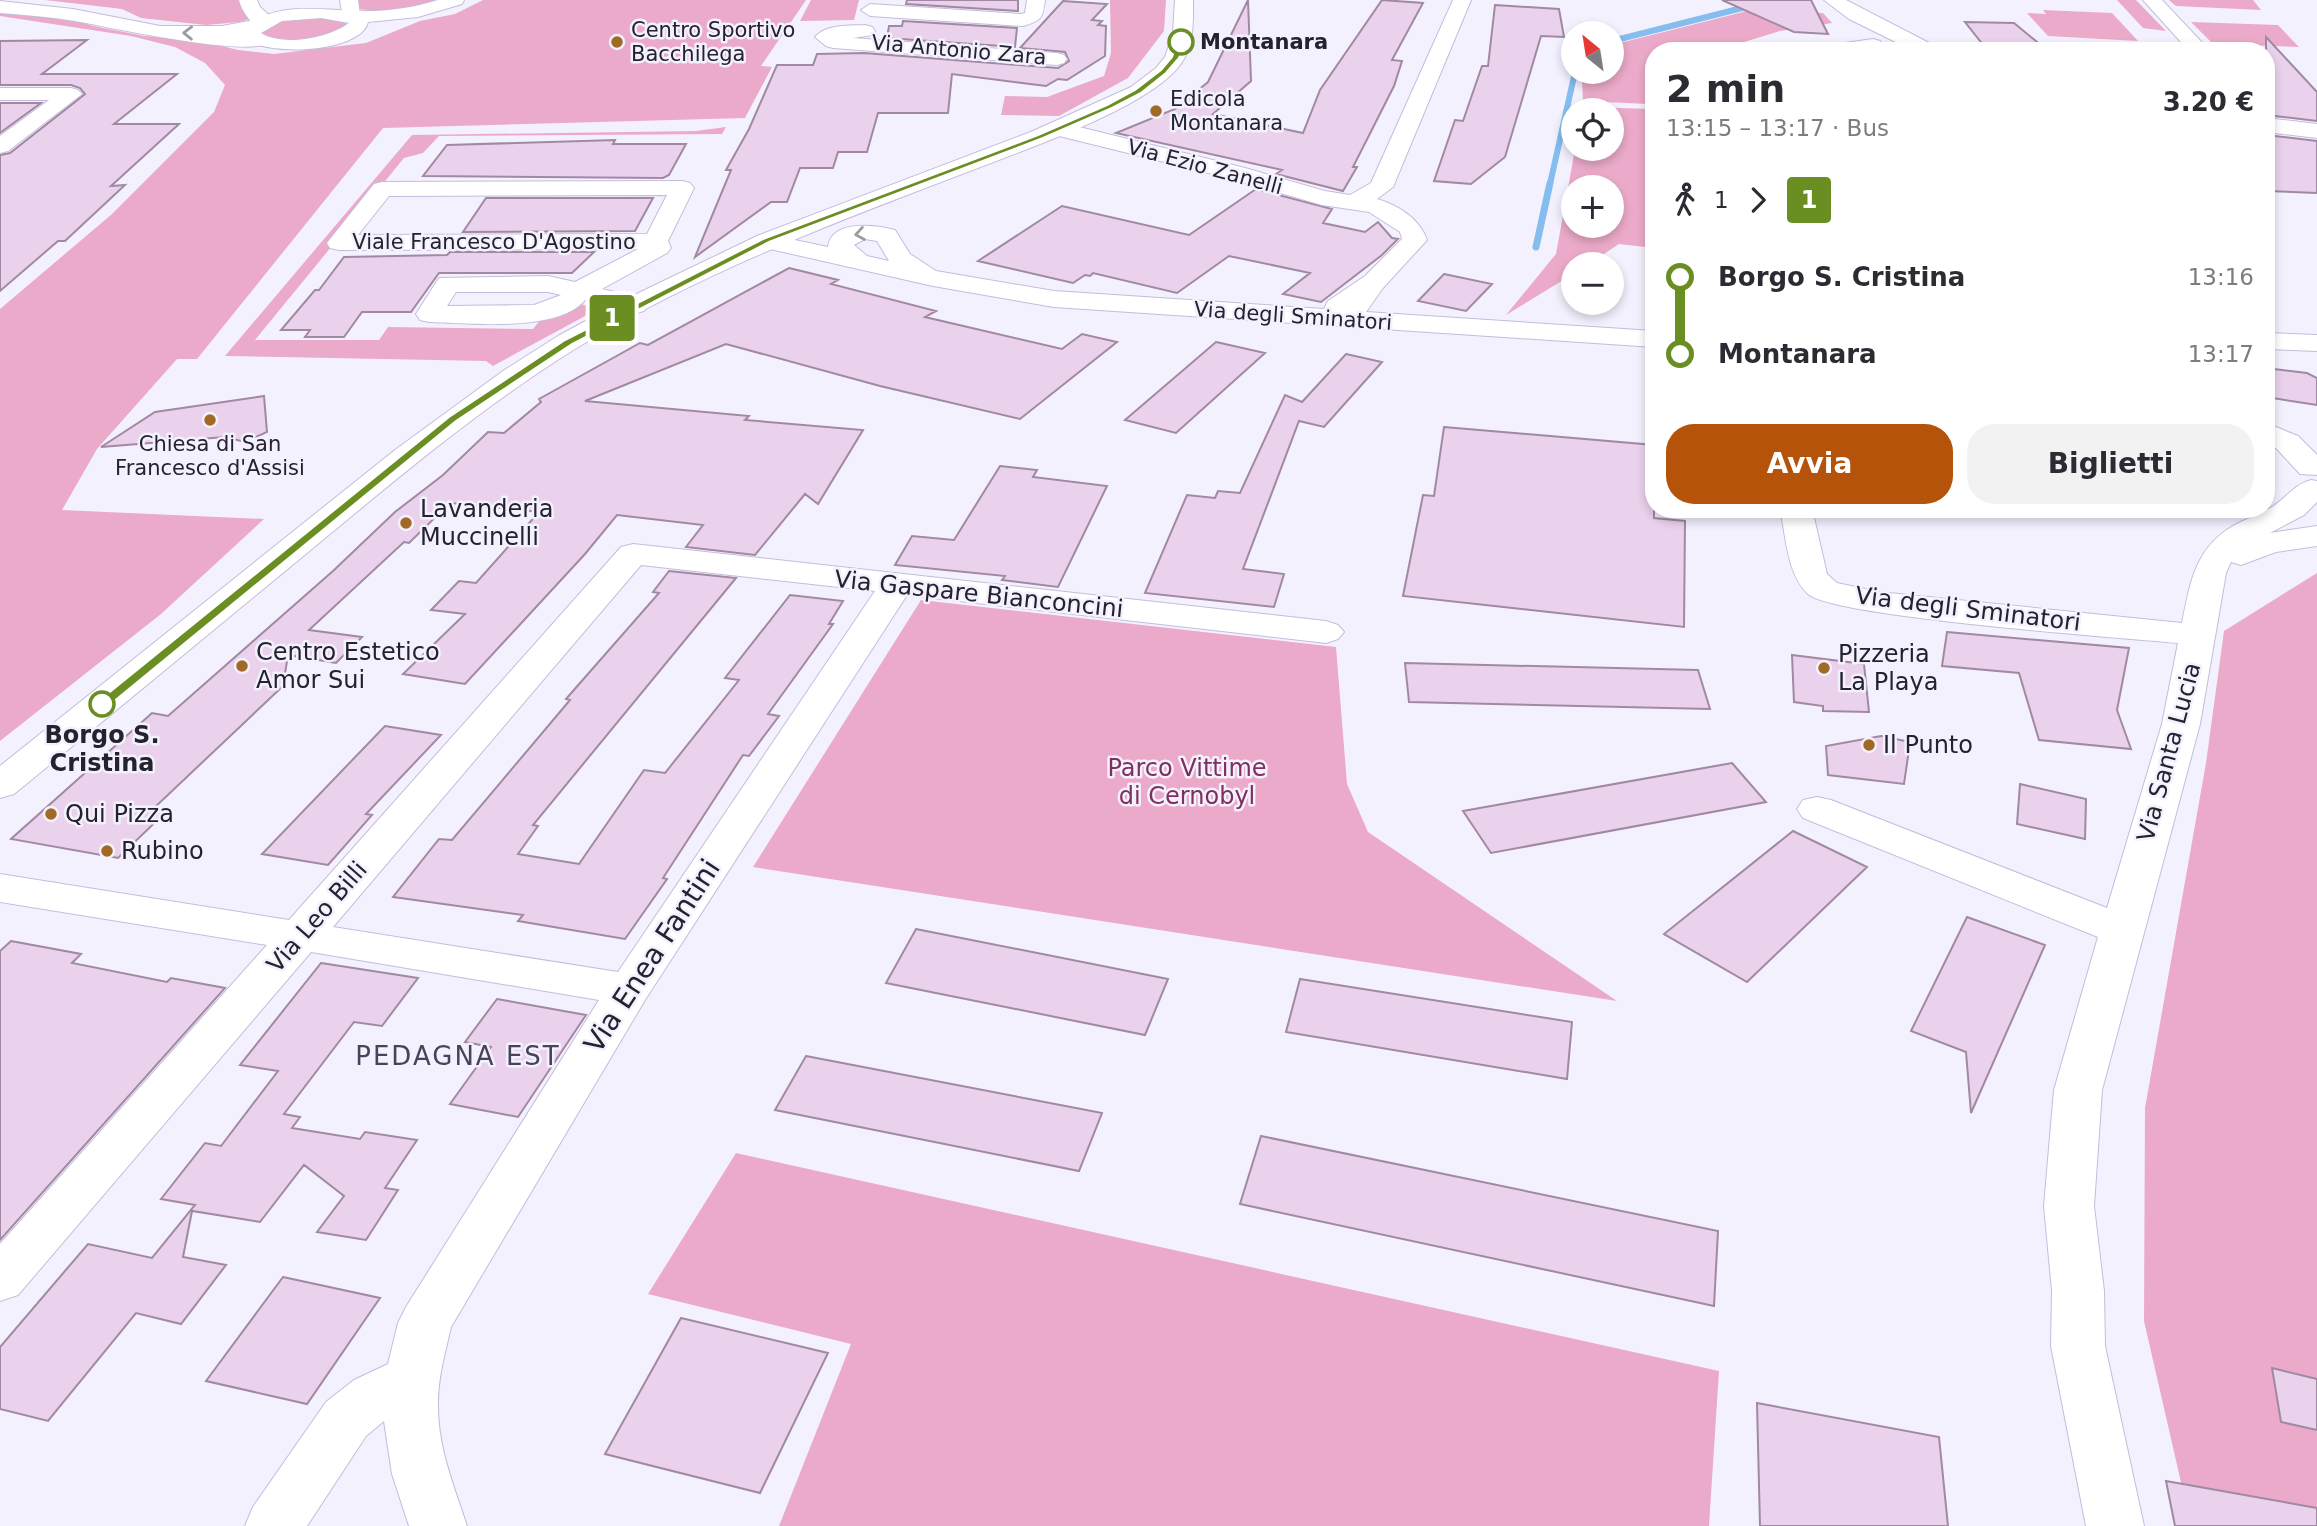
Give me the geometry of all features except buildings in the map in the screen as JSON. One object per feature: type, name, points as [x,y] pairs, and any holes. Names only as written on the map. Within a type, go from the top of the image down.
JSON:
[{"type":"main road","points":[[248,0],[251,10],[262,18],[259,30]]},
{"type":"main road","points":[[0,7],[61,13],[193,37],[259,30],[310,13],[351,16],[370,24],[435,8],[455,0]]},
{"type":"main road","points":[[872,5],[1023,20],[1034,16],[1035,0]]},
{"type":"main road","points":[[0,786],[405,456],[513,377],[568,342],[766,241],[1059,129],[1129,96],[1163,72],[1175,58],[1181,42],[1184,0]]},
{"type":"main road","points":[[1351,204],[1381,187],[1462,0]]},
{"type":"main road","points":[[1833,0],[1856,15],[1909,41]]},
{"type":"main road","points":[[2152,0],[2192,42]]},
{"type":"main road","name":"Via Antonio Zara","points":[[872,5],[863,37],[1057,59]]},
{"type":"main road","points":[[259,30],[310,43],[351,16]]},
{"type":"main road","points":[[1905,42],[1909,41]]},
{"type":"main road","points":[[0,94],[71,94],[0,146]]},
{"type":"main road","points":[[2275,126],[2317,131]]},
{"type":"main road","name":"Via Ezio Zanelli","points":[[1059,129],[1351,204],[1402,222],[1411,229],[1415,240],[1374,282]]},
{"type":"main road","name":"Viale Francesco D'Agostino","points":[[635,306],[579,291],[658,248],[656,241],[682,188],[382,189],[339,243],[656,241]]},
{"type":"main road","name":"Via degli Sminatori","points":[[766,241],[933,278],[1054,299],[1645,338]]},
{"type":"main road","points":[[1336,319],[1355,308],[1374,282]]},
{"type":"main road","points":[[1374,282],[1374,291],[1388,307],[1427,325]]},
{"type":"main road","points":[[2275,341],[2317,343]]},
{"type":"main road","points":[[2275,423],[2317,435]]},
{"type":"main road","points":[[2275,436],[2287,442],[2314,479]]},
{"type":"main road","name":"Via Santa Lucia","points":[[2275,517],[2302,503],[2314,479]]},
{"type":"main road","name":"Via degli Sminatori","points":[[1798,518],[1811,576],[1826,591],[1879,602],[2199,635]]},
{"type":"main road","name":"Via Santa Lucia","points":[[2115,1526],[2078,1346],[2078,1292],[2069,1206],[2078,1090],[2181,724],[2209,573],[2221,551],[2237,537],[2273,518]]},
{"type":"main road","points":[[2209,573],[2233,558],[2269,543],[2317,536]]},
{"type":"main road","name":"Via Gaspare Bianconcini","points":[[633,554],[896,586],[1326,632]]},
{"type":"main road","name":"Via Leo Billi","points":[[0,1280],[633,554]]},
{"type":"main road","name":"Via Enea Fantini","points":[[438,1526],[421,1474],[410,1411],[412,1378],[425,1324],[629,989],[896,586]]},
{"type":"main road","points":[[1817,809],[2122,930]]},
{"type":"main road","points":[[0,888],[629,989]]},
{"type":"main road","points":[[274,1526],[346,1419],[373,1397],[412,1378]]},
{"type":"green space","points":[[45,0],[248,0],[261,16],[239,22],[206,25],[141,18],[122,9]]},
{"type":"green space","points":[[347,0],[452,0],[383,12],[342,7]]},
{"type":"green space","points":[[483,0],[806,0],[761,66],[772,67],[745,118],[383,128],[197,359],[177,359],[97,449],[62,510],[264,519],[161,614],[0,741],[0,309],[112,214],[214,112],[225,85],[205,63],[175,47],[131,36],[0,16],[0,13],[67,18],[145,36],[198,40],[238,50],[274,54],[366,43],[420,21],[455,14]]},
{"type":"green space","points":[[811,0],[859,0],[854,20],[800,21]]},
{"type":"green space","points":[[1110,0],[1166,0],[1164,31],[1128,78],[1059,116],[1001,115],[1005,96],[1047,97],[1104,76],[1111,53]]},
{"type":"green space","points":[[2117,0],[2136,0],[2166,31],[2143,28]]},
{"type":"green space","points":[[2169,0],[2253,0],[2261,10],[2176,6]]},
{"type":"green space","points":[[2043,10],[2112,13],[2138,41],[2048,36],[2027,13],[2046,14]]},
{"type":"green space","points":[[1747,11],[1823,13],[1832,23],[1780,31],[1744,42],[1645,42],[1645,104],[1624,103],[1624,98],[1583,98],[1582,84],[1624,84],[1624,42]]},
{"type":"green space","points":[[314,16],[345,21],[346,26],[327,35],[295,40],[264,36],[261,32],[279,21]]},
{"type":"green space","points":[[2191,22],[2278,25],[2299,47],[2275,46],[2275,42],[2211,42]]},
{"type":"green space","points":[[1624,108],[1645,109],[1645,247],[1619,244],[1607,252],[1561,252],[1561,281],[1506,315],[1556,254],[1561,226],[1561,238],[1624,238],[1624,175],[1570,175],[1573,161],[1624,161]]},
{"type":"green space","points":[[726,127],[722,134],[439,136],[423,153],[404,158],[255,340],[379,340],[388,327],[533,329],[542,318],[563,313],[581,304],[598,309],[493,366],[486,361],[225,356],[412,135],[696,131]]},
{"type":"green space","points":[[2317,573],[2317,1526],[2191,1526],[2144,1321],[2145,1108],[2206,763],[2224,631]]},
{"type":"green space","name":"Parco Vittime di Cernobyl","points":[[921,600],[1336,647],[1347,784],[1368,832],[1617,1001],[753,867]]},
{"type":"green space","points":[[736,1153],[1719,1371],[1709,1526],[779,1526],[851,1344],[648,1294]]},
{"type":"waterway","points":[[1624,38],[1746,7],[1755,0]]},
{"type":"waterway","points":[[1550,184],[1572,84]]},
{"type":"waterway","points":[[1536,247],[1550,183]]},
{"type":"bus line","name":"1","points":[[102,704],[405,456],[513,377],[568,342],[766,241],[1110,107],[1163,72],[1175,58],[1181,42]]},
{"type":"place","name":"Centro Sportivo Bacchilega","points":[[617,42]]},
{"type":"place","name":"Montanara","points":[[1181,42]]},
{"type":"place","name":"Edicola Montanara","points":[[1156,111]]},
{"type":"place","name":"Chiesa di San Francesco d'Assisi","points":[[210,420]]},
{"type":"place","name":"Lavanderia Muccinelli","points":[[406,523]]},
{"type":"place","name":"Centro Estetico Amor Sui","points":[[242,666]]},
{"type":"place","name":"Pizzeria La Playa","points":[[1824,668]]},
{"type":"place","name":"Borgo S. Cristina","points":[[102,704]]},
{"type":"place","name":"Il Punto","points":[[1869,745]]},
{"type":"place","name":"Qui Pizza","points":[[51,814]]},
{"type":"place","name":"Rubino","points":[[107,851]]},
{"type":"district","name":"PEDAGNA EST","points":[[458,1056]]}]
